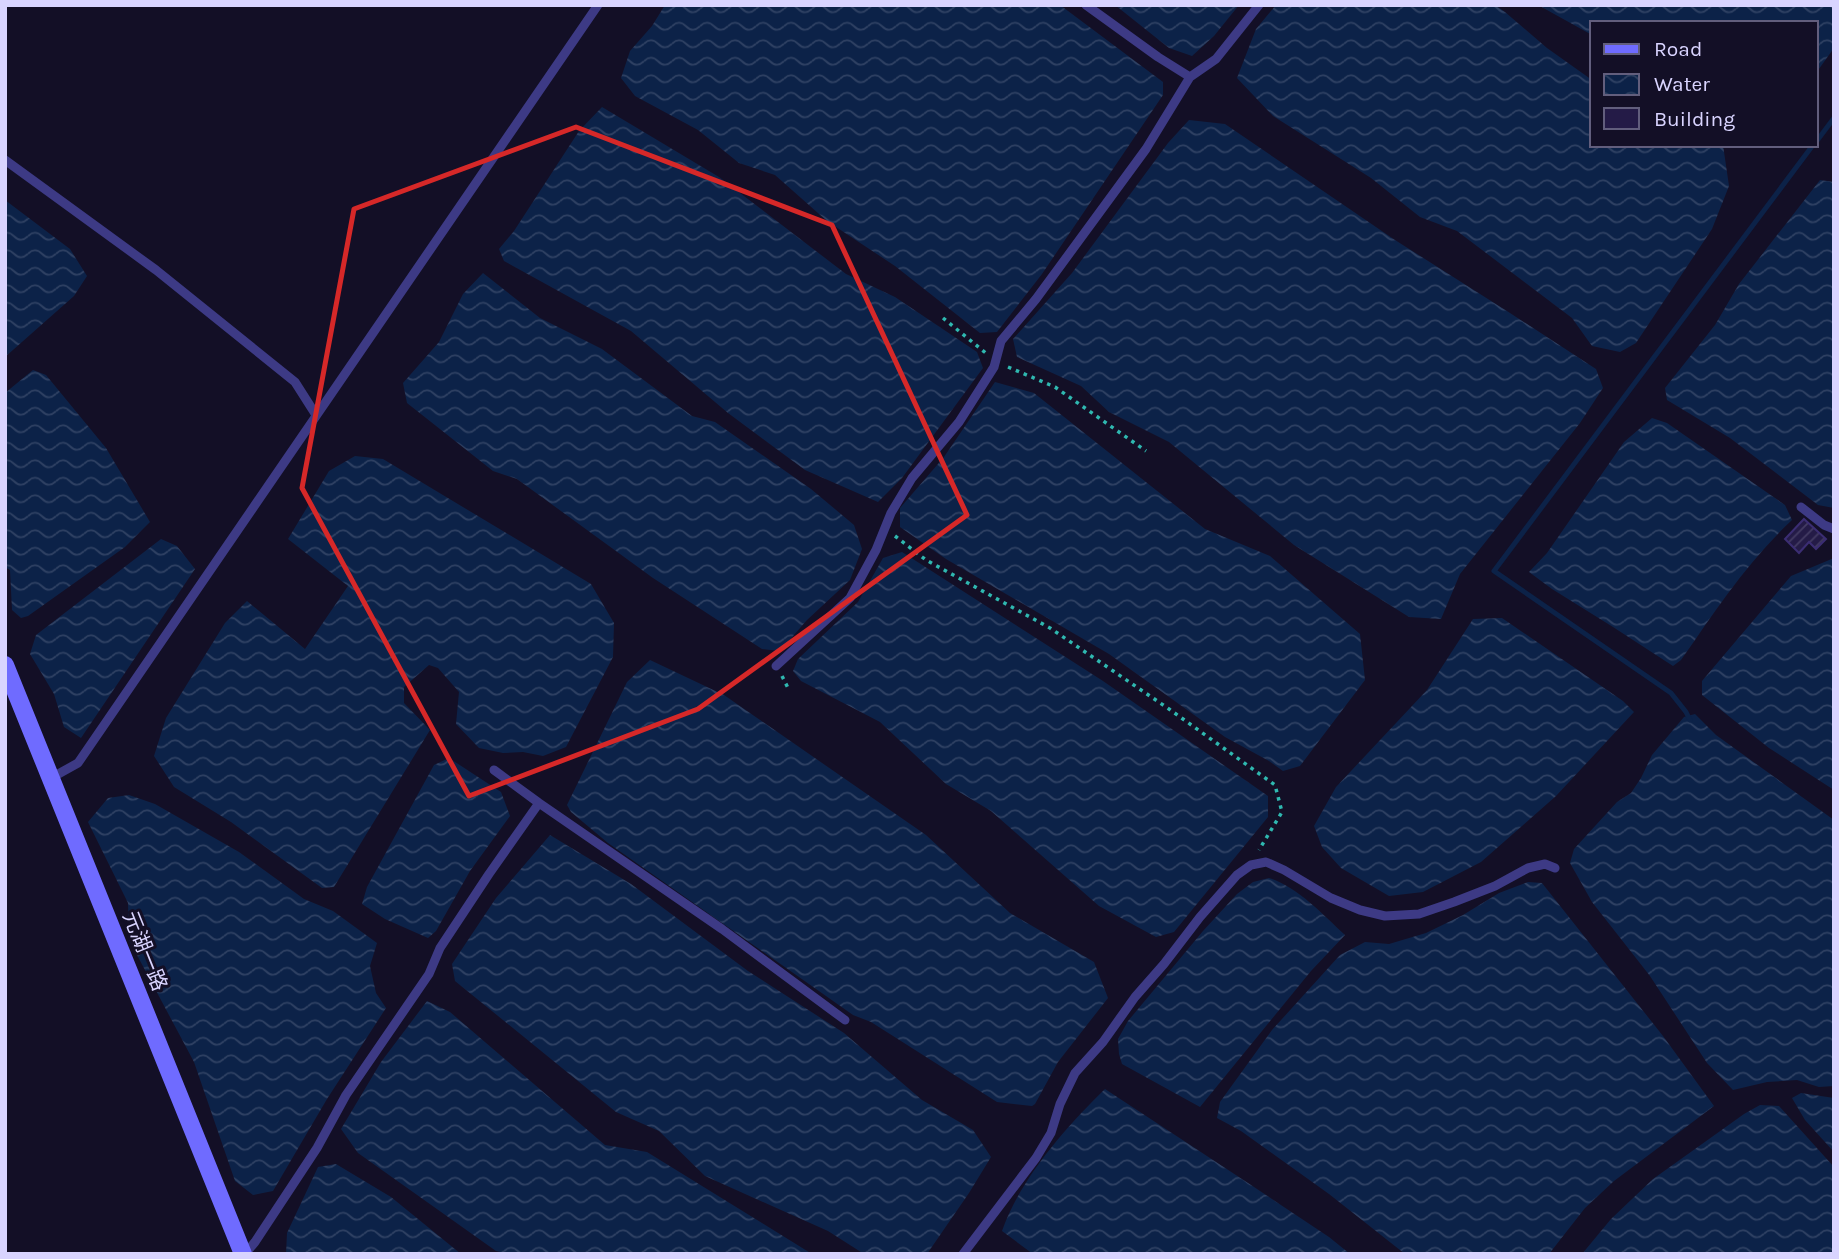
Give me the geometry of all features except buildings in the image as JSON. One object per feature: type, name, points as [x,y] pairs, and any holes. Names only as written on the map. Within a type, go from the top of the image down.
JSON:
[{"type":"main road","name":"元湖一路","points":[[5,665],[244,1254]]},
{"type":"lane","points":[[51,778],[78,763],[598,5]]},
{"type":"lane","points":[[1086,5],[1190,77]]},
{"type":"lane","points":[[776,666],[850,598],[876,550],[891,513],[912,478],[959,422],[994,367],[1001,341],[1036,299],[1146,149],[1190,77],[1216,59],[1259,5]]},
{"type":"lane","points":[[5,160],[156,270],[295,382],[316,415]]},
{"type":"lane","points":[[1801,507],[1824,525],[1834,529]]},
{"type":"lane","points":[[494,770],[722,929],[845,1020]]},
{"type":"lane","points":[[244,1254],[255,1242],[317,1147],[346,1095],[429,974],[440,948],[539,803]]},
{"type":"lane","points":[[963,1254],[1036,1158],[1051,1133],[1060,1104],[1075,1073],[1103,1042],[1135,997],[1200,917],[1237,875],[1251,865],[1266,862],[1331,898],[1360,910],[1385,916],[1419,914],[1495,886],[1528,868],[1545,864],[1555,867]]},
{"type":"path","points":[[943,318],[996,361],[1055,387],[1146,451]]},
{"type":"path","points":[[885,528],[926,559],[1050,628],[1275,785],[1282,812],[1258,851],[1258,864]]},
{"type":"highlighted area","points":[[576,127],[832,225],[967,515],[698,709],[469,796],[302,488],[354,209]]},
{"type":"water","points":[[665,5],[1060,5],[1163,82],[1163,95],[1042,274],[997,332],[980,333],[895,266],[827,221],[775,175],[739,163],[698,130],[635,96],[621,78],[630,51],[652,26]]},
{"type":"water","points":[[1115,5],[1239,5],[1214,36],[1192,56],[1169,48]]},
{"type":"water","points":[[1276,5],[1495,5],[1547,48],[1590,79],[1590,147],[1723,147],[1729,186],[1712,229],[1636,343],[1620,352],[1592,346],[1572,318],[1457,231],[1420,217],[1371,178],[1273,116],[1237,78],[1256,29]]},
{"type":"water","points":[[1538,5],[1834,5],[1834,48],[1818,70],[1818,21],[1590,21],[1590,34]]},
{"type":"water","points":[[602,107],[719,177],[846,274],[895,297],[977,352],[983,368],[902,478],[878,502],[805,470],[728,413],[631,331],[504,261],[499,249],[514,231],[579,131]]},
{"type":"water","points":[[1189,120],[1225,124],[1395,240],[1596,369],[1603,388],[1580,423],[1460,574],[1441,619],[1409,617],[1294,545],[1169,442],[1109,412],[1081,386],[1017,357],[1013,339],[1072,273],[1168,143]]},
{"type":"water","points":[[1820,180],[1834,182],[1834,508],[1818,505],[1730,438],[1667,400],[1665,388],[1715,325],[1739,284]]},
{"type":"water","points":[[5,200],[70,249],[87,276],[74,296],[5,357]]},
{"type":"water","points":[[483,273],[540,318],[602,349],[692,416],[715,422],[811,489],[854,525],[862,549],[850,580],[807,620],[780,651],[762,649],[653,578],[517,479],[493,471],[407,403],[403,383],[439,342],[463,294]]},
{"type":"water","points":[[33,370],[46,375],[106,448],[150,522],[125,547],[28,616],[21,618],[12,610],[10,570],[5,567],[5,393]]},
{"type":"water","points":[[995,382],[1034,393],[1205,529],[1270,556],[1360,634],[1365,680],[1300,766],[1283,771],[1225,737],[1109,654],[946,559],[900,527],[900,508],[944,457]]},
{"type":"water","points":[[1652,418],[1667,423],[1785,505],[1792,520],[1746,570],[1681,660],[1673,666],[1529,572],[1547,553],[1624,442]]},
{"type":"water","points":[[355,456],[383,459],[591,584],[614,623],[613,657],[566,747],[543,756],[479,748],[456,724],[459,692],[438,668],[429,665],[404,687],[404,703],[430,730],[334,887],[322,888],[231,822],[174,787],[154,756],[166,718],[225,623],[247,601],[305,649],[348,586],[288,539],[329,471]]},
{"type":"water","points":[[161,539],[177,546],[195,569],[81,738],[64,727],[54,694],[30,654],[36,635]]},
{"type":"water","points":[[902,552],[1103,681],[1268,796],[1268,817],[1174,932],[1156,937],[1099,906],[991,811],[946,784],[880,722],[801,681],[793,671],[798,659],[858,602],[883,558]]},
{"type":"water","points":[[1834,558],[1834,790],[1769,748],[1702,695],[1702,681],[1791,576]]},
{"type":"water","points":[[1502,618],[1623,701],[1634,712],[1556,796],[1481,862],[1423,892],[1389,896],[1341,868],[1322,847],[1314,826],[1336,787],[1427,690],[1473,619]]},
{"type":"water","points":[[650,660],[724,695],[926,835],[1010,913],[1094,962],[1108,998],[1058,1062],[1035,1104],[1032,1106],[997,1102],[871,1022],[853,1015],[608,843],[571,812],[567,805],[627,682]]},
{"type":"water","points":[[1695,714],[1716,735],[1834,820],[1834,1086],[1819,1087],[1797,1080],[1767,1082],[1733,1090],[1707,1063],[1650,976],[1592,902],[1570,863],[1574,849],[1617,802],[1631,793],[1652,755],[1684,717]]},
{"type":"water","points":[[449,758],[501,792],[510,816],[470,871],[436,931],[428,938],[385,919],[362,904],[367,887],[434,765]]},
{"type":"water","points":[[129,795],[155,804],[239,852],[304,899],[333,911],[377,943],[370,966],[376,993],[386,1008],[327,1099],[273,1191],[253,1195],[235,1181],[194,1062],[129,940],[128,903],[88,822],[108,798]]},
{"type":"water","points":[[550,835],[631,884],[748,971],[844,1033],[922,1100],[973,1130],[991,1157],[927,1254],[864,1254],[828,1231],[705,1176],[659,1131],[616,1112],[455,981],[452,964],[496,898]]},
{"type":"water","points":[[1269,878],[1300,895],[1345,935],[1311,971],[1200,1107],[1122,1064],[1118,1039],[1128,1021],[1237,894],[1253,882]]},
{"type":"water","points":[[1528,882],[1542,883],[1663,1036],[1714,1106],[1614,1181],[1585,1208],[1549,1254],[1405,1254],[1329,1194],[1241,1131],[1217,1118],[1220,1102],[1272,1030],[1340,955],[1365,942],[1389,944],[1426,933],[1499,893]]},
{"type":"water","points":[[427,1001],[450,1012],[605,1145],[647,1152],[812,1254],[509,1254],[496,1251],[358,1153],[341,1129],[381,1062]]},
{"type":"water","points":[[1105,1089],[1329,1237],[1350,1254],[1033,1254],[1002,1231],[1010,1212],[1032,1173],[1075,1120]]},
{"type":"water","points":[[1801,1093],[1834,1098],[1834,1152],[1805,1120],[1792,1098]]},
{"type":"water","points":[[1760,1105],[1779,1106],[1834,1167],[1834,1254],[1582,1254],[1611,1219],[1653,1179]]},
{"type":"water","points":[[336,1164],[391,1197],[461,1254],[286,1254],[287,1233],[318,1167]]},
{"type":"waterway","points":[[1818,139],[1834,118]]},
{"type":"waterway","points":[[1690,720],[1671,693],[1494,571],[1812,147]]}]
